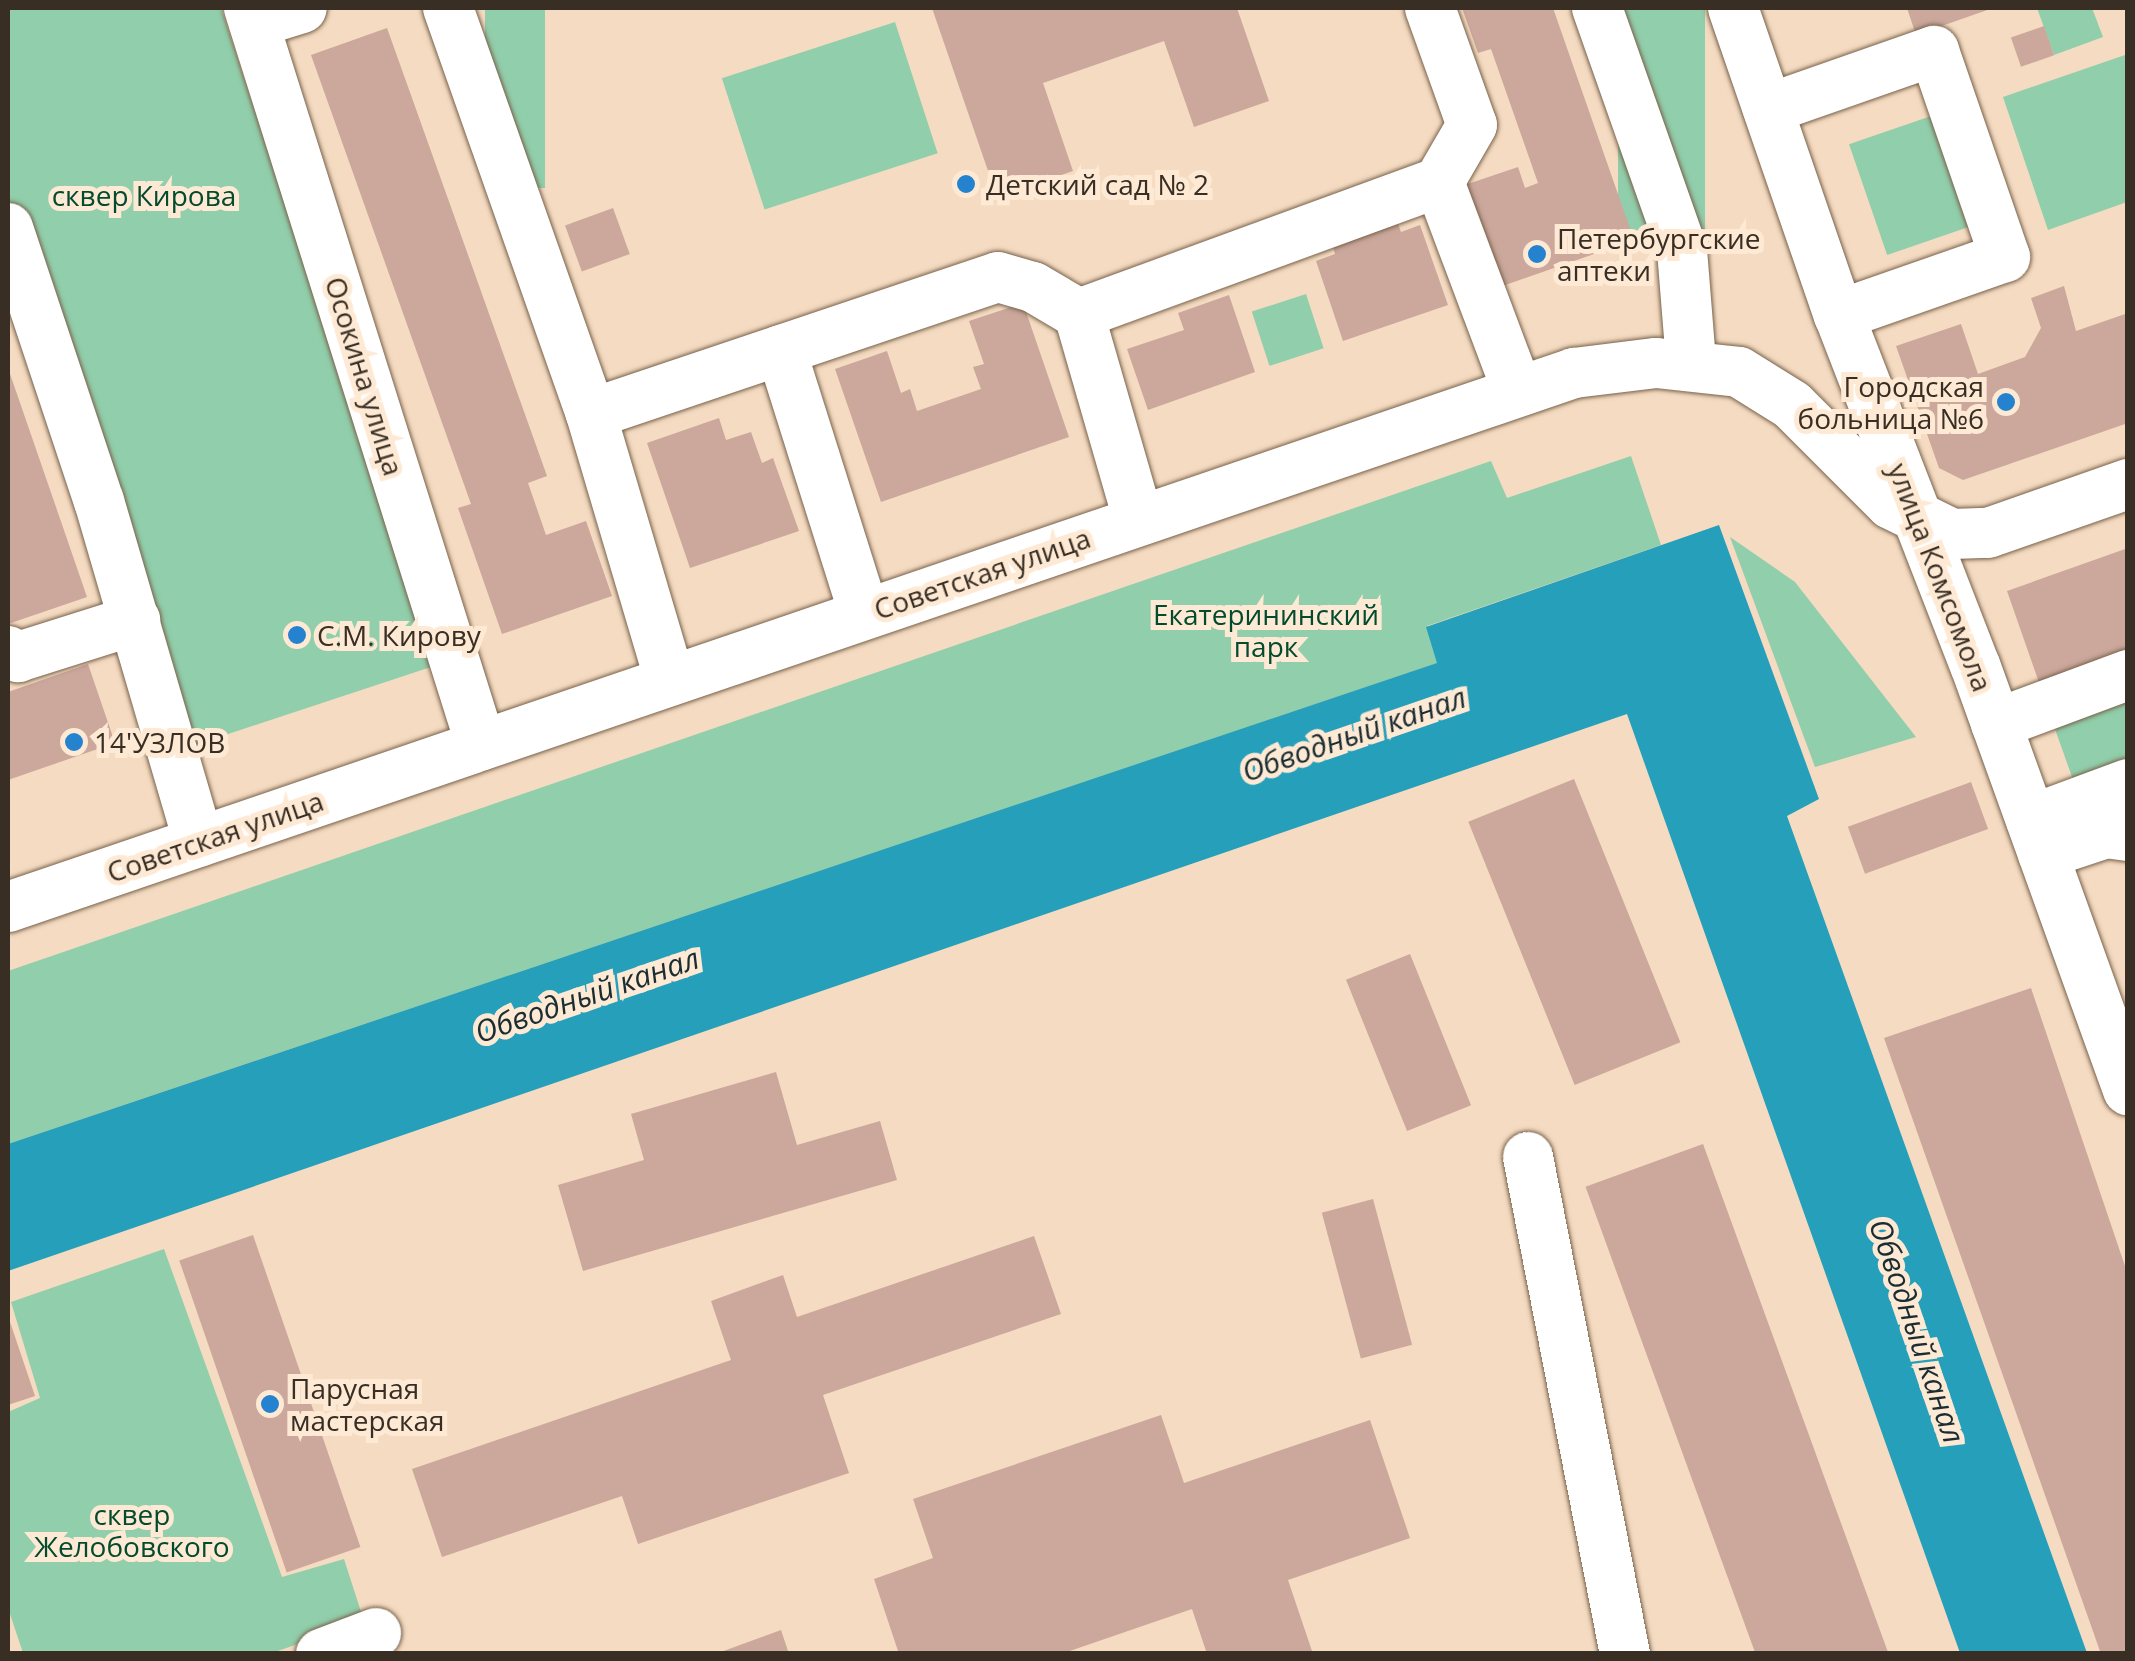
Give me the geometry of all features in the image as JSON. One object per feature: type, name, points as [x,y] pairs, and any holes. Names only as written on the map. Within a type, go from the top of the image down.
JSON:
[{"type":"street","points":[[252,15],[302,8]]},
{"type":"street","points":[[448,8],[590,414],[670,680]]},
{"type":"street","points":[[1078,314],[1439,182],[1472,125],[1430,8]]},
{"type":"street","points":[[1597,8],[1682,250],[1690,363]]},
{"type":"street","name":"улица Комсомола","points":[[1733,8],[1839,315],[1996,724],[2128,1090]]},
{"type":"street","name":"Осокина улица","points":[[252,15],[481,745]]},
{"type":"street","points":[[1768,109],[1934,51],[2005,257],[1839,315]]},
{"type":"street","points":[[1439,182],[1516,389]]},
{"type":"street","points":[[8,228],[20,308],[135,620],[199,842]]},
{"type":"street","points":[[590,414],[998,277],[1033,287],[1078,314],[1138,519]]},
{"type":"street","points":[[780,350],[864,613]]},
{"type":"street","name":"Советская улица","points":[[8,908],[1516,389],[1604,368],[1690,363],[1766,385],[1920,524]]},
{"type":"street","points":[[1920,524],[1952,534],[1988,533],[2128,484]]},
{"type":"street","points":[[8,650],[18,657],[135,620]]},
{"type":"street","points":[[1996,724],[2128,675]]},
{"type":"street","points":[[2037,837],[2128,784]]},
{"type":"street","points":[[2037,837],[2106,833],[2128,836]]},
{"type":"street","points":[[1528,1157],[1624,1654]]},
{"type":"street","points":[[321,1654],[376,1633]]},
{"type":"green space","name":"сквер Кирова","points":[[8,8],[221,8],[437,665],[192,746],[8,199]]},
{"type":"green space","points":[[485,8],[545,8],[545,188],[485,188]]},
{"type":"green space","points":[[1618,8],[1705,8],[1705,239],[1618,239]]},
{"type":"green space","points":[[2037,8],[2092,8],[2103,37],[2054,55]]},
{"type":"green space","points":[[895,22],[938,153],[765,209],[722,78]]},
{"type":"green space","points":[[2125,55],[2127,202],[2048,230],[2003,97]]},
{"type":"green space","points":[[1937,114],[1975,225],[1887,255],[1849,144]]},
{"type":"green space","points":[[1306,294],[1324,348],[1269,366],[1252,312]]},
{"type":"green space","name":"Екатерининский парк","points":[[1631,456],[1661,545],[1427,626],[1438,663],[8,1144],[8,971],[1491,461],[1507,498]]},
{"type":"green space","points":[[1730,537],[1795,582],[1916,737],[1815,767]]},
{"type":"green space","points":[[2127,687],[2127,773],[2077,791],[2050,715]]},
{"type":"green space","name":"сквер Желобовского","points":[[164,1249],[282,1577],[344,1559],[364,1621],[272,1653],[23,1653],[8,1608],[8,1412],[40,1398],[11,1302]]},
{"type":"water","name":"Обводный канал","points":[[1719,525],[1819,799],[1787,816],[2087,1653],[1960,1653],[1627,714],[8,1271],[8,1144],[1437,663],[1426,627]]},
{"type":"building","points":[[932,8],[1237,8],[1269,101],[1194,127],[1164,41],[1043,83],[1073,171],[997,197]]},
{"type":"building","points":[[1462,8],[1553,8],[1634,240],[1494,289],[1459,187],[1518,167],[1525,188],[1538,183],[1491,49],[1478,53]]},
{"type":"building","points":[[1907,8],[1993,8],[1916,35]]},
{"type":"building","points":[[2044,26],[2054,55],[2021,67],[2011,37]]},
{"type":"building","points":[[387,28],[547,476],[528,483],[546,535],[586,521],[612,596],[502,634],[458,508],[471,504],[311,55]]},
{"type":"building","points":[[613,208],[630,254],[582,271],[565,225]]},
{"type":"building","points":[[1396,218],[1401,232],[1420,225],[1448,305],[1343,341],[1316,261],[1335,254],[1331,240]]},
{"type":"building","name":"Городская больница №6","points":[[2064,286],[2076,331],[2128,313],[2128,423],[1963,480],[1939,468],[1896,346],[1961,324],[1978,374],[2025,357],[2041,328],[2031,298]]},
{"type":"building","points":[[1229,295],[1255,372],[1148,410],[1127,349],[1184,330],[1178,313]]},
{"type":"building","points":[[1023,303],[1069,437],[881,502],[835,369],[887,351],[901,393],[910,389],[917,411],[981,389],[973,367],[984,364],[969,321]]},
{"type":"building","points":[[8,368],[87,597],[8,624]]},
{"type":"building","points":[[719,418],[726,440],[751,432],[762,463],[773,458],[799,531],[690,568],[647,443]]},
{"type":"building","points":[[2128,548],[2128,656],[2043,694],[2007,591]]},
{"type":"building","points":[[88,664],[115,743],[8,780],[8,692]]},
{"type":"building","points":[[1574,779],[1680,1042],[1575,1085],[1468,822]]},
{"type":"building","points":[[1971,782],[1988,829],[1865,874],[1848,827]]},
{"type":"building","points":[[1410,954],[1471,1105],[1407,1131],[1346,980]]},
{"type":"building","points":[[2031,988],[2128,1275],[2128,1654],[2101,1654],[1884,1038]]},
{"type":"building","points":[[776,1072],[797,1145],[880,1121],[897,1180],[583,1271],[558,1185],[644,1160],[631,1114]]},
{"type":"building","points":[[1703,1144],[1889,1654],[1756,1654],[1586,1187]]},
{"type":"building","points":[[1373,1199],[1412,1345],[1361,1359],[1322,1213]]},
{"type":"building","name":"Парусная мастерская","points":[[253,1235],[360,1547],[287,1572],[179,1260]]},
{"type":"building","points":[[1034,1236],[1061,1314],[823,1395],[849,1473],[638,1544],[622,1496],[442,1557],[412,1469],[731,1360],[711,1301],[783,1275],[797,1317]]},
{"type":"building","points":[[8,1316],[35,1396],[8,1405]]},
{"type":"building","points":[[1161,1415],[1184,1483],[1370,1420],[1410,1538],[1288,1580],[1313,1654],[1207,1654],[1192,1609],[1061,1654],[899,1654],[874,1579],[933,1558],[913,1499]]},
{"type":"building","points":[[781,1630],[789,1654],[718,1654],[718,1653]]},
{"type":"place","name":"Детский сад № 2","points":[[966,184]]},
{"type":"place","name":"Петербургские аптеки","points":[[1537,254]]},
{"type":"place","name":"Городская больница №6","points":[[2006,402]]},
{"type":"place","name":"С.М. Кирову","points":[[297,635]]},
{"type":"place","name":"14'УЗЛОВ","points":[[74,742]]},
{"type":"place","name":"Парусная мастерская","points":[[270,1404]]}]
